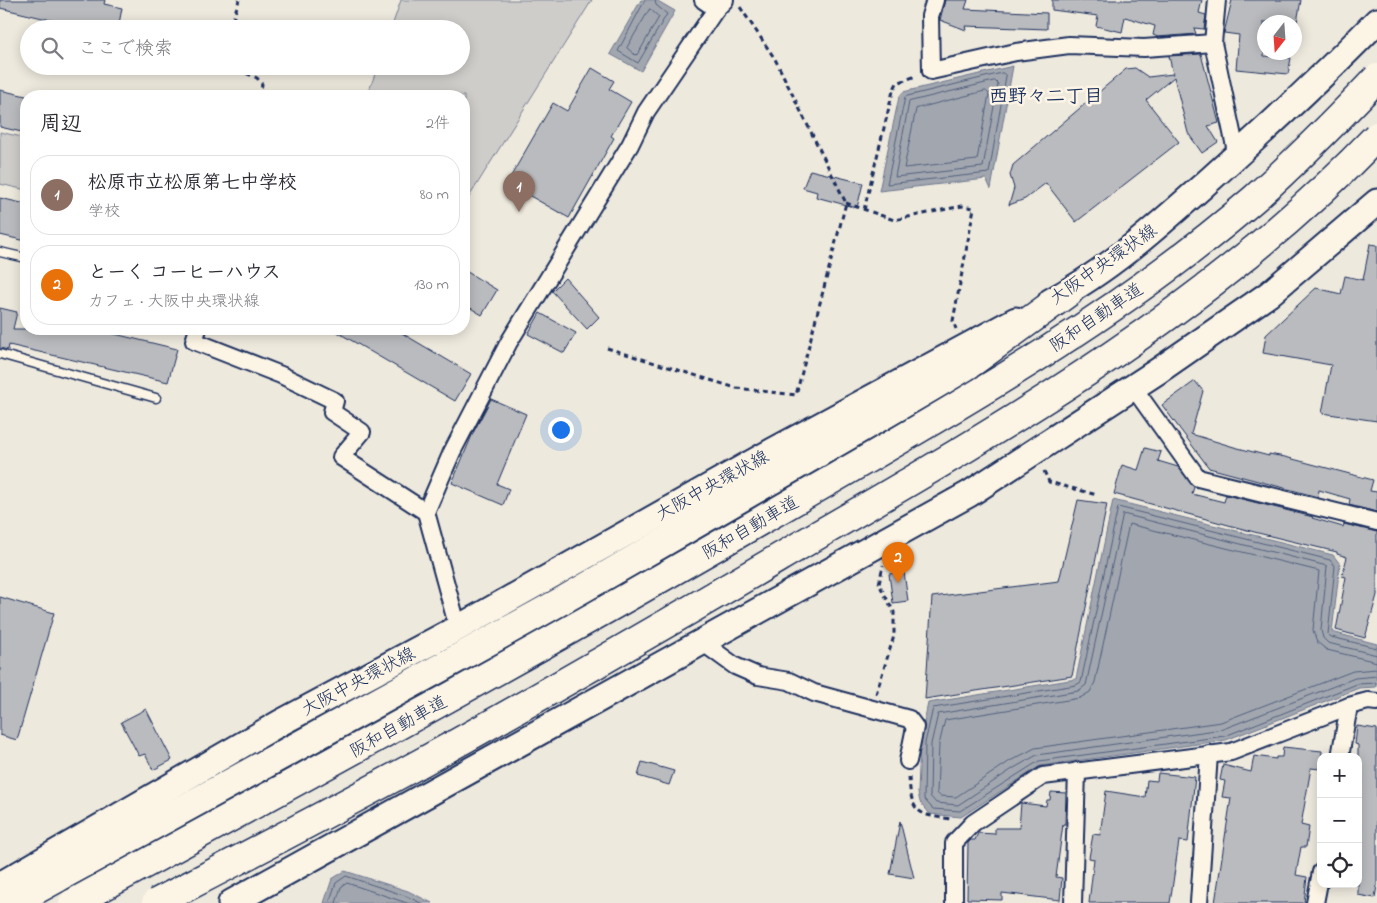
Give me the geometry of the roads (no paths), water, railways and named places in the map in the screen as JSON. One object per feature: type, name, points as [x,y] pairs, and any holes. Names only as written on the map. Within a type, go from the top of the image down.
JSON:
[{"type":"highway","name":"阪和自動車道","points":[[72,903],[590,620],[1011,373],[1082,328],[1166,268],[1254,198],[1337,120],[1377,78]]},
{"type":"highway","points":[[156,903],[425,761],[602,661],[1032,408],[1101,363],[1193,297],[1280,227],[1377,136]]},
{"type":"highway","points":[[12,903],[499,636],[963,369],[1069,292]]},
{"type":"main road","name":"大阪中央環状線","points":[[0,885],[280,723],[458,628],[773,451],[1069,292],[1156,228],[1237,156],[1344,55],[1377,21]]},
{"type":"main road","points":[[231,903],[969,494],[1133,387],[1269,294],[1377,202]]},
{"type":"street","points":[[936,0],[930,16],[931,71],[1016,52],[1069,45],[1144,48],[1213,43]]},
{"type":"street","points":[[1217,0],[1213,43],[1237,156]]},
{"type":"street","points":[[458,628],[426,512],[452,452],[509,342],[630,145],[646,112],[714,3]]},
{"type":"street","points":[[1344,55],[1377,11]]},
{"type":"street","points":[[196,335],[194,341],[281,374],[335,401],[332,412],[362,432],[341,457],[426,512]]},
{"type":"street","points":[[1133,387],[1198,478],[1377,522]]},
{"type":"street","points":[[702,642],[735,666],[750,673],[789,681],[814,693],[909,719],[915,727],[908,761]]},
{"type":"street","points":[[954,903],[954,843],[973,823],[1043,776],[1231,752],[1349,706],[1368,701],[1377,702]]},
{"type":"street","points":[[1341,753],[1349,706]]},
{"type":"street","points":[[1198,903],[1209,754]]},
{"type":"street","points":[[1073,903],[1078,772]]},
{"type":"street","points":[[1316,903],[1318,888]]},
{"type":"lane","points":[[0,252],[20,257]]},
{"type":"lane","points":[[0,354],[156,398]]},
{"type":"water","points":[[641,0],[656,0],[675,11],[641,71],[610,54]]},
{"type":"water","points":[[1013,66],[991,189],[986,179],[879,191],[899,97],[903,92]]},
{"type":"water","points":[[1113,500],[1333,555],[1340,564],[1332,632],[1377,644],[1376,687],[1359,688],[1226,740],[1040,766],[961,817],[930,814],[920,802],[918,793],[920,742],[928,703],[1076,679]]},
{"type":"water","points":[[345,871],[408,891],[432,903],[324,903],[332,879]]},
{"type":"place","name":"松原市立松原第七中学校","points":[[519,212]]},
{"type":"place","name":"とーく コーヒーハウス","points":[[898,583]]},
{"type":"district","name":"西野々二丁目","points":[[1046,95]]}]
